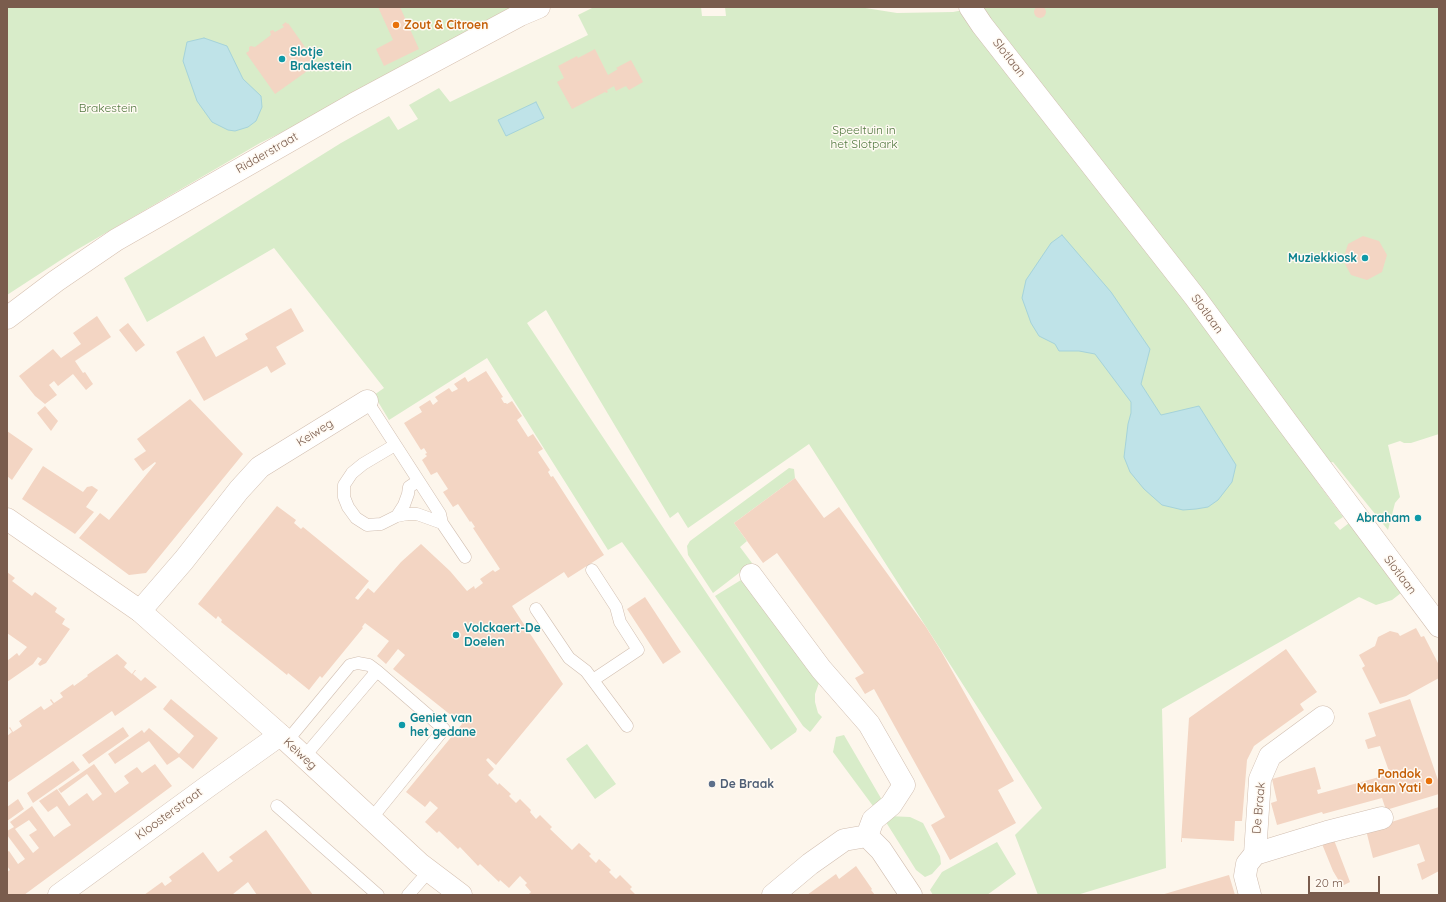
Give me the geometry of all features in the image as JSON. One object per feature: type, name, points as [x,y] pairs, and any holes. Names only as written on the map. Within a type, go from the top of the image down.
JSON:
[{"type":"street","name":"Ridderstraat","points":[[7,318],[56,281],[116,240],[354,104],[520,15],[539,7]]},
{"type":"street","name":"Slotlaan","points":[[970,7],[982,25],[1195,297],[1281,415],[1439,626]]},
{"type":"street","name":"Keiweg","points":[[140,611],[184,560],[239,490],[260,467],[367,401]]},
{"type":"street","name":"Keiweg","points":[[7,519],[140,611],[283,738],[420,864],[461,895]]},
{"type":"street","points":[[752,575],[821,669],[869,724],[904,785],[891,805],[874,820],[867,836]]},
{"type":"street","name":"De Braak","points":[[1255,854],[1260,779],[1270,756],[1323,718]]},
{"type":"street","name":"Kloosterstraat","points":[[59,895],[207,787],[283,738]]},
{"type":"street","name":"De Braak","points":[[1250,895],[1245,876],[1247,864],[1255,854],[1327,832],[1382,818]]},
{"type":"street","points":[[773,895],[810,864],[844,840],[867,836]]},
{"type":"street","points":[[867,836],[881,850],[911,895]]},
{"type":"lane","points":[[367,401],[440,514],[442,523],[465,558]]},
{"type":"lane","points":[[395,445],[363,464],[352,474],[344,485],[344,497],[348,508],[356,518],[367,525],[381,524],[397,516],[407,514],[417,514],[442,523]]},
{"type":"lane","points":[[397,516],[404,505],[409,487],[418,481]]},
{"type":"lane","points":[[592,570],[616,607],[620,622],[638,650],[593,680]]},
{"type":"lane","points":[[536,610],[568,658],[585,670],[627,726]]},
{"type":"lane","points":[[283,738],[350,665],[358,662],[369,665],[377,670],[444,729],[371,819]]},
{"type":"lane","points":[[304,757],[377,670]]},
{"type":"lane","points":[[277,806],[378,895]]},
{"type":"lane","points":[[408,895],[429,871]]},
{"type":"green space","name":"Brakestein","points":[[7,7],[521,7],[360,94],[260,143],[73,252],[7,295]]},
{"type":"green space","name":"Speeltuin in het Slotpark","points":[[594,7],[701,7],[702,16],[726,16],[725,7],[859,7],[897,13],[953,12],[979,7],[1439,7],[1439,434],[1411,443],[1404,443],[1400,441],[1388,445],[1400,497],[1395,503],[1388,530],[1333,462],[1325,464],[1315,479],[1343,517],[1334,523],[1340,530],[1349,523],[1401,593],[1392,600],[1376,605],[1359,597],[1162,709],[1166,868],[1077,895],[1038,895],[1015,835],[1042,808],[809,444],[688,528],[678,512],[670,518],[546,310],[527,323],[797,729],[796,732],[771,750],[622,542],[608,550],[487,358],[389,420],[374,395],[384,388],[274,248],[147,322],[124,278],[341,143],[389,116],[398,130],[418,119],[409,105],[439,88],[450,102],[588,35],[578,15]]},
{"type":"green space","points":[[789,468],[794,469],[795,478],[734,523],[747,541],[740,547],[752,563],[713,593],[688,555],[687,546],[690,541]]},
{"type":"green space","points":[[741,580],[819,683],[815,694],[815,702],[818,713],[822,717],[810,732],[803,726],[715,596]]},
{"type":"green space","points":[[844,735],[882,800],[873,806],[833,752],[836,737]]},
{"type":"green space","points":[[587,744],[616,784],[595,799],[566,759]]},
{"type":"green space","points":[[888,816],[910,817],[923,823],[940,856],[941,864],[932,874],[925,877],[916,870],[884,819]]},
{"type":"green space","points":[[997,842],[1016,874],[987,895],[933,895],[930,890],[942,872]]},
{"type":"water","points":[[204,38],[227,46],[243,79],[261,96],[262,107],[256,121],[248,127],[235,131],[228,130],[212,122],[197,101],[183,61],[187,42]]},
{"type":"water","points":[[536,102],[544,118],[506,136],[498,120]]},
{"type":"water","points":[[1062,235],[1111,292],[1150,349],[1141,384],[1161,415],[1199,406],[1236,465],[1232,482],[1218,500],[1208,507],[1183,510],[1162,505],[1144,489],[1130,472],[1124,457],[1128,424],[1131,413],[1131,402],[1095,354],[1079,351],[1059,351],[1055,344],[1039,336],[1031,323],[1022,298],[1026,280],[1051,243]]},
{"type":"building","points":[[1040,6],[1044,8],[1046,12],[1044,16],[1040,18],[1036,16],[1034,12],[1036,8]]},
{"type":"building","points":[[378,7],[400,7],[419,49],[384,66],[376,49],[393,40]]},
{"type":"building","name":"Slotje Brakestein","points":[[286,22],[317,64],[275,94],[246,53],[249,51],[249,47],[255,47],[271,35],[270,31],[273,30],[275,32],[284,27],[282,25]]},
{"type":"building","points":[[595,49],[608,75],[618,69],[616,68],[631,60],[643,82],[629,90],[626,86],[616,91],[614,86],[607,90],[608,92],[605,92],[572,109],[557,82],[564,78],[558,66]]},
{"type":"building","name":"Muziekkiosk","points":[[1363,236],[1379,241],[1387,255],[1382,272],[1367,280],[1351,275],[1343,260],[1348,244]]},
{"type":"building","points":[[291,308],[304,331],[276,347],[286,364],[271,373],[267,366],[204,401],[176,352],[204,336],[216,357],[248,339],[245,334]]},
{"type":"building","points":[[97,316],[111,337],[75,361],[93,384],[86,390],[73,374],[58,386],[54,381],[49,385],[57,395],[45,404],[35,396],[19,376],[53,349],[61,358],[81,344],[73,333]]},
{"type":"building","points":[[128,323],[145,345],[136,352],[119,330]]},
{"type":"building","name":"Volckaert-De Doelen","points":[[486,371],[503,397],[501,398],[504,403],[507,404],[512,401],[522,416],[517,420],[528,437],[533,434],[543,449],[538,452],[550,470],[548,472],[551,477],[553,476],[604,555],[568,578],[564,572],[512,606],[563,684],[496,765],[488,758],[486,760],[494,769],[488,775],[498,785],[499,783],[511,794],[509,796],[516,803],[520,799],[531,810],[530,812],[536,819],[540,815],[552,827],[550,829],[572,850],[579,843],[591,854],[589,856],[596,863],[599,859],[611,870],[609,872],[616,879],[620,875],[632,887],[630,889],[636,895],[528,895],[531,892],[525,885],[527,883],[520,876],[509,888],[500,880],[499,882],[480,864],[478,866],[460,847],[458,849],[439,831],[437,833],[425,822],[438,808],[430,801],[425,807],[406,792],[462,724],[393,669],[405,655],[398,649],[386,664],[377,656],[389,641],[365,623],[362,627],[363,628],[322,678],[320,676],[309,690],[288,673],[287,675],[221,622],[222,620],[218,616],[216,619],[198,604],[277,506],[296,520],[294,523],[301,529],[303,527],[369,581],[355,598],[358,600],[368,588],[374,593],[401,562],[421,544],[450,571],[467,591],[474,586],[475,589],[483,583],[480,579],[493,570],[495,572],[500,569],[473,528],[475,527],[471,521],[470,522],[458,504],[453,507],[443,492],[448,489],[437,472],[431,475],[422,460],[427,456],[425,454],[427,453],[424,448],[421,450],[404,423],[422,412],[419,407],[430,400],[433,405],[438,401],[435,397],[449,388],[452,392],[458,389],[454,384],[465,377],[468,382]]},
{"type":"building","points":[[190,399],[243,454],[146,573],[129,575],[79,538],[100,513],[109,520],[156,463],[155,462],[143,471],[134,459],[146,451],[137,439]]},
{"type":"building","points":[[45,406],[58,421],[51,431],[37,413]]},
{"type":"building","points":[[7,431],[33,449],[12,480],[7,476]]},
{"type":"building","points":[[43,466],[83,492],[87,487],[92,486],[98,490],[86,507],[94,512],[75,534],[22,499]]},
{"type":"building","points":[[795,478],[824,518],[839,507],[926,627],[1014,781],[998,790],[1016,823],[950,860],[931,825],[945,817],[874,689],[865,694],[855,678],[864,673],[777,553],[763,563],[734,523]]},
{"type":"building","points":[[7,572],[15,578],[12,581],[32,596],[35,592],[57,608],[55,612],[65,619],[62,624],[70,629],[46,663],[40,666],[38,664],[42,659],[38,657],[33,664],[7,682],[7,661],[17,653],[19,656],[27,647],[7,633]]},
{"type":"building","points":[[645,597],[681,652],[663,664],[627,609]]},
{"type":"building","points":[[1416,628],[1421,637],[1424,636],[1439,665],[1439,678],[1406,696],[1380,704],[1362,668],[1365,666],[1359,655],[1375,646],[1378,637],[1390,631],[1398,633],[1400,636]]},
{"type":"building","points":[[1286,649],[1317,692],[1300,704],[1304,710],[1254,746],[1247,760],[1242,821],[1235,821],[1234,841],[1182,838],[1181,842],[1189,718]]},
{"type":"building","points":[[117,654],[127,663],[124,667],[132,674],[136,670],[133,674],[141,681],[145,677],[157,687],[115,716],[112,711],[7,783],[7,736],[12,732],[9,728],[10,727],[13,732],[22,726],[19,721],[41,706],[44,710],[53,704],[50,700],[51,699],[54,703],[63,697],[60,693],[73,684],[74,686]]},
{"type":"building","points":[[171,699],[218,738],[193,769],[179,757],[167,765],[149,741],[115,764],[108,754],[142,730],[144,733],[149,728],[179,754],[194,736],[163,709]]},
{"type":"building","points":[[1410,699],[1439,783],[1439,794],[1386,810],[1382,798],[1323,814],[1322,812],[1277,825],[1271,803],[1277,801],[1272,779],[1315,767],[1321,789],[1317,790],[1318,794],[1390,774],[1380,746],[1368,749],[1365,740],[1376,736],[1368,713]]},
{"type":"building","points":[[123,727],[129,736],[89,764],[82,755]]},
{"type":"building","points":[[73,761],[80,770],[33,803],[27,793]]},
{"type":"building","points":[[94,764],[115,793],[129,783],[124,776],[137,767],[142,773],[155,764],[172,786],[24,895],[7,895],[7,872],[10,870],[7,866],[7,852],[9,851],[18,864],[25,859],[7,835],[7,831],[14,827],[10,822],[32,806],[54,837],[71,825],[57,806],[48,812],[39,801],[57,789],[69,806],[87,793],[93,801],[102,794],[87,774],[61,793],[58,789]],"holes":[[[29,820],[37,830],[29,835],[39,848],[33,853],[15,829]]]},
{"type":"building","points":[[18,799],[24,809],[7,821],[7,807]]},
{"type":"building","points":[[1439,807],[1439,871],[1422,880],[1417,864],[1425,861],[1419,844],[1373,858],[1366,830]]},
{"type":"building","points":[[266,830],[313,895],[257,895],[248,882],[233,894],[234,895],[144,895],[162,882],[165,886],[172,881],[169,877],[203,852],[218,872],[233,861],[229,857]]},
{"type":"building","points":[[1334,840],[1350,882],[1342,886],[1333,871],[1322,844]]},
{"type":"building","points":[[856,866],[875,895],[807,895],[836,874],[839,879]]},
{"type":"building","points":[[1229,875],[1235,895],[1161,895]]},
{"type":"place","name":"Zout & Citroen","points":[[396,25]]},
{"type":"place","name":"Slotje Brakestein","points":[[282,59]]},
{"type":"place","name":"Muziekkiosk","points":[[1365,258]]},
{"type":"place","name":"Abraham","points":[[1418,518]]},
{"type":"place","name":"Volckaert-De Doelen","points":[[456,635]]},
{"type":"place","name":"Geniet van het gedane","points":[[402,725]]},
{"type":"place","name":"Pondok Makan Yati","points":[[1429,781]]},
{"type":"place","name":"De Braak","points":[[712,784]]}]
